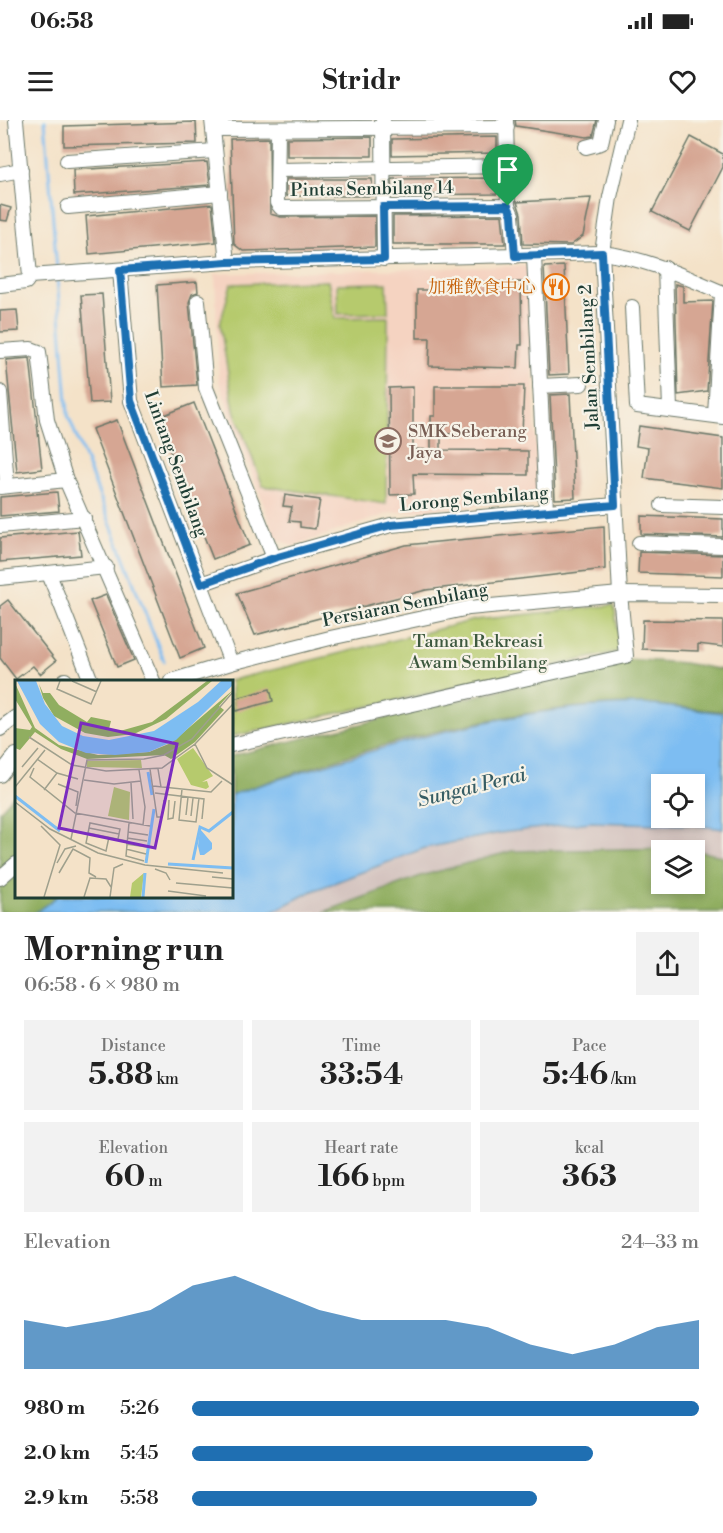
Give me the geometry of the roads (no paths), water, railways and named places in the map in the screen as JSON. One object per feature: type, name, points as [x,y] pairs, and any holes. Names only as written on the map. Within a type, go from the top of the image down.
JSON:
[{"type":"street","points":[[0,285],[26,282],[30,276],[15,120]]},
{"type":"street","points":[[586,147],[601,143],[606,120]]},
{"type":"street","name":"Jalan Sembilang 2","points":[[232,745],[626,656],[620,594],[602,253],[610,196],[628,120]]},
{"type":"street","points":[[383,124],[384,259]]},
{"type":"street","points":[[227,262],[212,125],[506,124],[508,206],[512,215],[515,256]]},
{"type":"street","name":"Pintas Sembilang 14","points":[[268,126],[278,170],[277,204],[281,208],[508,206]]},
{"type":"street","points":[[67,161],[215,151]]},
{"type":"street","points":[[278,170],[507,166]]},
{"type":"street","points":[[0,174],[21,170]]},
{"type":"street","points":[[68,207],[219,193]]},
{"type":"street","points":[[30,276],[227,262],[602,253],[628,256],[665,268],[723,293],[719,416],[637,406],[632,307]]},
{"type":"street","points":[[534,256],[546,510]]},
{"type":"street","points":[[665,268],[670,409]]},
{"type":"street","name":"Lintang Sembilang","points":[[120,270],[131,401],[231,663]]},
{"type":"street","points":[[198,301],[206,388],[274,558]]},
{"type":"street","points":[[0,351],[35,350],[39,352],[47,420],[66,480],[106,567],[153,680]]},
{"type":"street","points":[[540,386],[581,384]]},
{"type":"street","points":[[0,392],[3,486],[66,480]]},
{"type":"street","name":"Lorong Sembilang","points":[[201,584],[274,558],[391,525],[615,505]]},
{"type":"street","points":[[662,505],[723,507]]},
{"type":"street","points":[[0,526],[84,518]]},
{"type":"street","points":[[639,543],[723,546]]},
{"type":"street","points":[[0,578],[106,567]]},
{"type":"street","points":[[49,574],[91,680]]},
{"type":"street","name":"Persiaran Sembilang","points":[[178,680],[207,676],[231,663],[469,608],[620,594],[723,595]]},
{"type":"street","points":[[0,729],[15,718]]},
{"type":"street","points":[[0,775],[15,756]]},
{"type":"street","points":[[0,878],[15,865]]},
{"type":"water","name":"Sungai Perai","points":[[644,704],[723,713],[723,829],[705,827],[705,774],[651,774],[651,824],[591,822],[500,833],[425,848],[310,892],[272,912],[36,912],[57,897],[232,897],[232,795],[400,743],[496,720],[594,706]]},
{"type":"waterway","points":[[45,120],[57,271]]},
{"type":"waterway","points":[[57,277],[68,415],[164,661]]},
{"type":"place","name":"加雅飲食中心","points":[[556,287]]},
{"type":"place","name":"SMK Seberang Jaya","points":[[388,441]]},
{"type":"park label","name":"Taman Rekreasi Awam Sembilang","points":[[478,651]]}]
